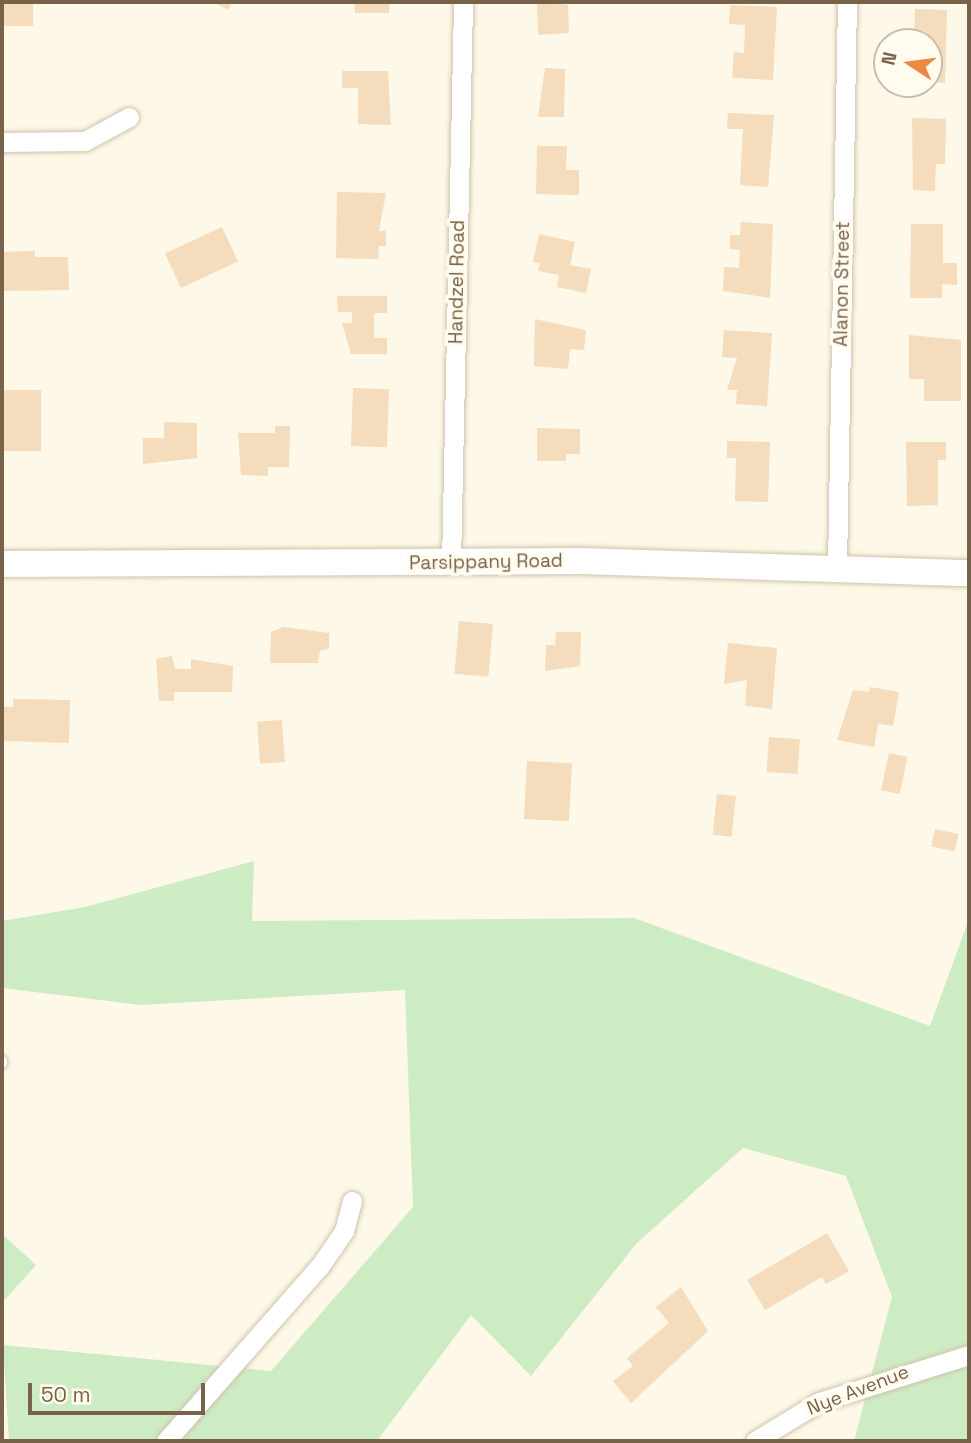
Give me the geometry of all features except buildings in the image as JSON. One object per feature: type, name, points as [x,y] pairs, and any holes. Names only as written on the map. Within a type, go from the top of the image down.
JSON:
[{"type":"main road","name":"Parsippany Road","points":[[2,564],[451,563],[837,567],[969,573]]},
{"type":"street","name":"Handzel Road","points":[[451,563],[463,2]]},
{"type":"street","name":"Alanon Street","points":[[837,567],[847,2]]},
{"type":"street","points":[[2,142],[85,141],[129,117]]},
{"type":"street","points":[[166,1441],[320,1266],[344,1231],[352,1200]]},
{"type":"street","name":"Nye Avenue","points":[[755,1441],[819,1402],[969,1356]]},
{"type":"green space","points":[[254,861],[252,921],[634,918],[930,1026],[969,919],[969,1441],[854,1441],[892,1297],[846,1176],[743,1148],[637,1243],[531,1376],[471,1315],[377,1441],[9,1441],[3,1345],[271,1371],[413,1207],[405,990],[141,1005],[2,988],[2,921],[85,907]]},
{"type":"green space","points":[[2,1234],[36,1265],[2,1303]]}]
